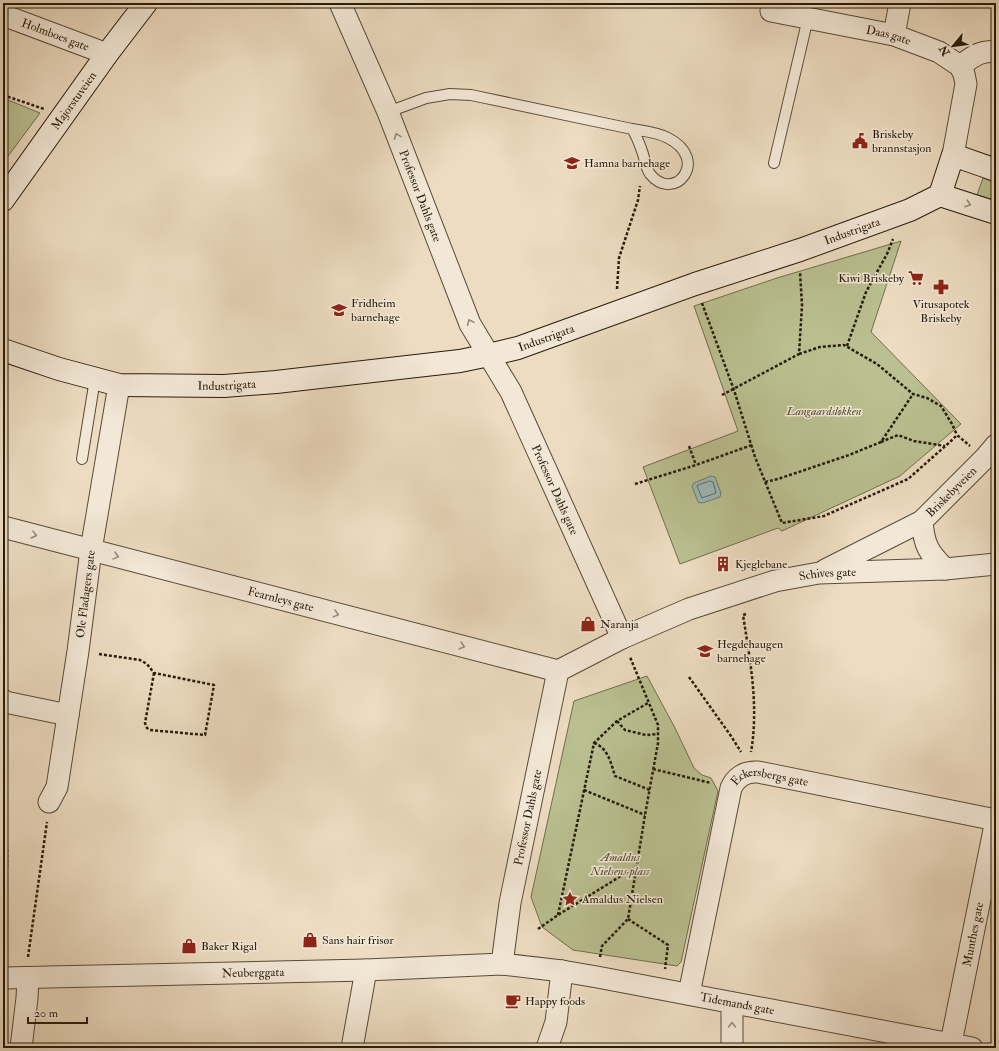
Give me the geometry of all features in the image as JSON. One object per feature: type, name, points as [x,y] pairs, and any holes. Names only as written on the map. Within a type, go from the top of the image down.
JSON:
[{"type":"street","name":"Majorstuveien","points":[[3,200],[107,54],[146,3]]},
{"type":"street","name":"Professor Dahls gate","points":[[340,3],[388,112],[470,324],[511,392],[622,638]]},
{"type":"street","points":[[894,35],[900,3]]},
{"type":"street","name":"Daas gate","points":[[768,7],[808,18],[894,35],[939,52],[960,66]]},
{"type":"street","name":"Holmboes gate","points":[[3,15],[107,54]]},
{"type":"street","points":[[996,52],[979,53],[960,66],[964,74],[966,84],[953,155],[940,194],[996,213]]},
{"type":"street","points":[[953,155],[996,170]]},
{"type":"street","name":"Industrigata","points":[[3,350],[59,369],[119,385],[224,386],[269,383],[460,361],[489,356],[518,348],[695,284],[800,250],[910,210],[940,194]]},
{"type":"street","name":"Ole Fladagers gate","points":[[48,811],[57,787],[78,651],[91,550],[119,385]]},
{"type":"street","name":"Briskebyveien","points":[[819,573],[922,522],[991,451]]},
{"type":"street","name":"Briskebyveien","points":[[922,522],[923,537],[932,556],[945,568]]},
{"type":"street","name":"Fearnleys gate","points":[[3,527],[558,672]]},
{"type":"street","name":"Schives gate","points":[[622,638],[690,609],[775,581],[819,573],[945,568],[996,564]]},
{"type":"street","points":[[558,672],[622,638]]},
{"type":"street","name":"Professor Dahls gate","points":[[502,964],[510,903],[558,672]]},
{"type":"street","points":[[3,700],[5,702],[68,714]]},
{"type":"street","name":"Eckersbergs gate","points":[[689,994],[730,788],[733,782],[740,776],[751,771],[758,772],[996,820]]},
{"type":"street","name":"Munthes gate","points":[[950,1046],[996,820]]},
{"type":"street","name":"Neuberggata","points":[[3,978],[366,970],[502,964]]},
{"type":"street","name":"Tidemands gate","points":[[502,964],[562,971],[689,994],[950,1046],[972,1048]]},
{"type":"street","points":[[352,1048],[366,970]]},
{"type":"street","points":[[547,1048],[556,1022],[562,971]]},
{"type":"street","points":[[22,1048],[28,978]]},
{"type":"street","points":[[732,1003],[732,1048]]},
{"type":"lane","points":[[774,163],[808,18]]},
{"type":"lane","points":[[388,112],[426,98],[450,94],[471,95],[632,128],[658,134],[676,143],[686,158],[688,165],[687,173],[682,179],[675,183],[668,184],[661,182],[650,174],[646,167],[640,143],[632,128]]},
{"type":"lane","points":[[82,459],[95,379]]},
{"type":"path","points":[[3,95],[48,110]]},
{"type":"path","points":[[617,292],[619,258],[638,200],[642,172],[646,167]]},
{"type":"path","points":[[847,346],[866,292],[887,254],[893,236]]},
{"type":"path","points":[[799,354],[802,305],[800,250]]},
{"type":"path","points":[[695,284],[734,390],[765,482],[782,523],[824,516],[908,479],[956,435]]},
{"type":"path","points":[[722,395],[734,390],[799,354],[820,347],[844,345],[877,364],[913,394],[927,398],[941,406],[952,424],[956,435],[991,451]]},
{"type":"path","points":[[881,442],[913,394]]},
{"type":"path","points":[[765,482],[849,455],[898,435],[914,441],[945,446]]},
{"type":"path","points":[[635,484],[696,465],[752,445]]},
{"type":"path","points":[[690,446],[696,465]]},
{"type":"path","points":[[750,612],[743,615],[754,692],[754,736],[750,758]]},
{"type":"path","points":[[600,957],[602,946],[628,919],[658,743],[658,725],[622,638]]},
{"type":"path","points":[[78,651],[140,660],[147,664],[154,673],[214,685],[205,735],[150,730],[147,728],[145,723],[154,673]]},
{"type":"path","points":[[689,677],[741,752]]},
{"type":"path","points":[[558,915],[594,743],[617,721],[648,703]]},
{"type":"path","points":[[617,721],[625,730],[646,735],[658,734]]},
{"type":"path","points":[[594,743],[602,746],[610,760],[615,776],[650,790]]},
{"type":"path","points":[[653,769],[716,784]]},
{"type":"path","points":[[584,790],[645,815]]},
{"type":"path","points":[[28,978],[28,957],[48,811]]},
{"type":"path","points":[[3,846],[7,850],[7,868]]},
{"type":"path","points":[[538,929],[637,866]]},
{"type":"path","points":[[628,919],[668,945],[665,969]]},
{"type":"green space","points":[[3,98],[40,113],[3,163]]},
{"type":"green space","points":[[983,178],[996,183],[996,201],[977,195]]},
{"type":"green space","name":"Langaardsløkken","points":[[901,241],[871,332],[961,424],[900,476],[782,531],[778,528],[680,564],[643,467],[738,431],[694,306],[777,278]]},
{"type":"green space","name":"Amaldus Nielsens plass","points":[[647,676],[675,728],[694,768],[702,775],[711,778],[718,791],[681,962],[677,966],[573,950],[542,927],[531,897],[574,701]]},
{"type":"water","points":[[711,476],[715,477],[721,493],[720,497],[702,503],[698,502],[692,486],[694,483]]},
{"type":"place","name":"Briskeby brannstasjon","points":[[860,141]]},
{"type":"place","name":"Hamna barnehage","points":[[572,163]]},
{"type":"place","name":"Kiwi Briskeby","points":[[916,278]]},
{"type":"place","name":"Vitusapotek Briskeby","points":[[941,287]]},
{"type":"place","name":"Fridheim barnehage","points":[[339,310]]},
{"type":"place","name":"Kjeglebane","points":[[723,564]]},
{"type":"place","name":"Naranja","points":[[588,624]]},
{"type":"place","name":"Hegdehaugen barnehage","points":[[705,651]]},
{"type":"place","name":"Amaldus Nielsen","points":[[570,899]]},
{"type":"place","name":"Sans hair frisør","points":[[310,940]]},
{"type":"place","name":"Baker Rigal","points":[[189,946]]},
{"type":"place","name":"Happy foods","points":[[513,1001]]}]
